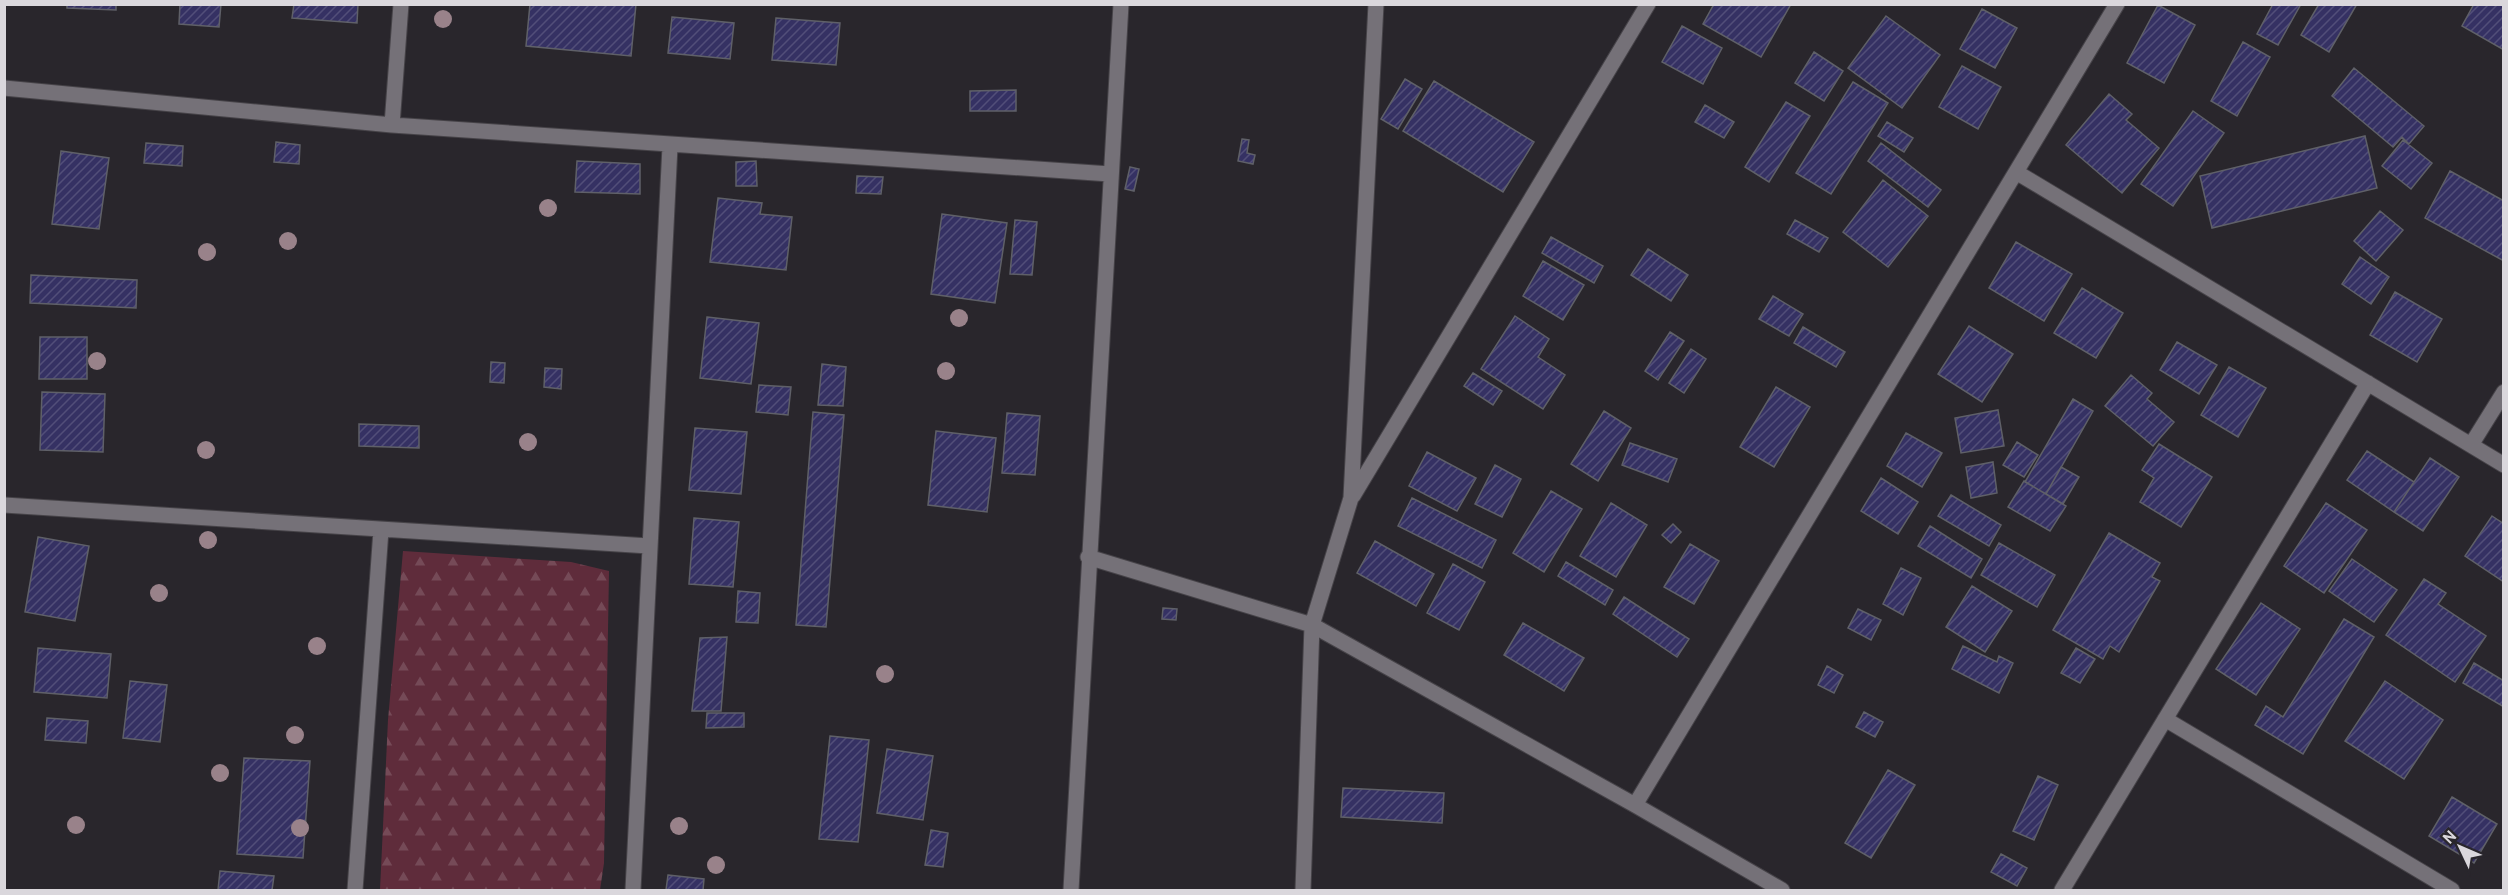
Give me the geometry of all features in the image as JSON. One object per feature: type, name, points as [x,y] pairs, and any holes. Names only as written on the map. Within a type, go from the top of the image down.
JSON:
[{"type":"street","points":[[392,125],[401,4]]},
{"type":"street","points":[[1071,891],[1088,557],[1121,4]]},
{"type":"street","points":[[1351,498],[1376,4]]},
{"type":"street","points":[[1303,891],[1312,625],[1351,498],[1648,4]]},
{"type":"street","points":[[1635,805],[2117,4]]},
{"type":"street","points":[[4,88],[392,125],[670,146],[1110,174]]},
{"type":"street","points":[[633,891],[670,146]]},
{"type":"street","points":[[2016,172],[2504,465]]},
{"type":"street","points":[[2062,891],[2368,383]]},
{"type":"street","points":[[2471,445],[2504,392]]},
{"type":"street","points":[[4,506],[649,546]]},
{"type":"street","points":[[356,891],[381,530]]},
{"type":"street","points":[[1088,557],[1312,625],[1635,805],[1782,891]]},
{"type":"street","points":[[2165,719],[2452,891]]},
{"type":"green space","points":[[403,551],[571,562],[609,571],[604,863],[600,890],[380,890],[388,720]]},
{"type":"building","points":[[67,4],[116,4],[116,10],[67,8]]},
{"type":"building","points":[[180,4],[221,4],[219,27],[179,24]]},
{"type":"building","points":[[294,4],[358,4],[357,23],[292,18]]},
{"type":"building","points":[[530,4],[636,4],[631,56],[526,46]]},
{"type":"building","points":[[1714,4],[1791,4],[1761,57],[1703,24]]},
{"type":"building","points":[[2273,4],[2301,4],[2278,45],[2257,34]]},
{"type":"building","points":[[2319,4],[2357,4],[2329,52],[2301,35]]},
{"type":"building","points":[[2474,4],[2504,4],[2504,50],[2462,26]]},
{"type":"building","points":[[2158,5],[2195,25],[2164,83],[2127,63]]},
{"type":"building","points":[[1982,9],[2017,28],[1995,68],[1960,49]]},
{"type":"building","points":[[1886,16],[1940,55],[1902,108],[1848,68]]},
{"type":"building","points":[[672,17],[734,23],[730,59],[668,53]]},
{"type":"building","points":[[776,18],[840,23],[836,65],[772,60]]},
{"type":"building","points":[[1682,26],[1722,48],[1703,84],[1662,62]]},
{"type":"building","points":[[2243,42],[2270,57],[2237,116],[2211,101]]},
{"type":"building","points":[[1814,52],[1843,71],[1824,101],[1795,83]]},
{"type":"building","points":[[1962,66],[2001,87],[1978,129],[1939,107]]},
{"type":"building","points":[[2354,68],[2424,126],[2409,144],[2402,137],[2393,147],[2332,96]]},
{"type":"building","points":[[1405,79],[1422,89],[1398,129],[1381,119]]},
{"type":"building","points":[[1434,81],[1534,142],[1503,192],[1403,131]]},
{"type":"building","points":[[1853,82],[1888,103],[1831,194],[1796,173]]},
{"type":"building","points":[[1016,90],[1016,111],[970,111],[970,91]]},
{"type":"building","points":[[2109,94],[2132,114],[2126,120],[2159,148],[2122,193],[2066,145]]},
{"type":"building","points":[[1786,102],[1810,116],[1769,182],[1745,167]]},
{"type":"building","points":[[1705,105],[1734,122],[1724,138],[1695,122]]},
{"type":"building","points":[[2193,111],[2224,133],[2173,206],[2141,184]]},
{"type":"building","points":[[1887,122],[1913,138],[1904,152],[1878,136]]},
{"type":"building","points":[[2365,136],[2377,188],[2212,228],[2200,176]]},
{"type":"building","points":[[1242,139],[1249,140],[1247,153],[1255,155],[1253,164],[1238,161]]},
{"type":"building","points":[[2403,140],[2432,163],[2411,189],[2382,166]]},
{"type":"building","points":[[276,142],[300,145],[299,164],[274,162]]},
{"type":"building","points":[[146,143],[183,146],[182,166],[144,163]]},
{"type":"building","points":[[1881,143],[1941,190],[1928,207],[1868,161]]},
{"type":"building","points":[[61,151],[109,158],[99,229],[52,224]]},
{"type":"building","points":[[577,161],[640,164],[640,194],[575,192]]},
{"type":"building","points":[[756,161],[757,186],[736,186],[736,162]]},
{"type":"building","points":[[1130,167],[1139,169],[1134,191],[1125,189]]},
{"type":"building","points":[[2450,171],[2504,201],[2504,261],[2425,218]]},
{"type":"building","points":[[857,176],[883,177],[881,194],[856,193]]},
{"type":"building","points":[[1883,180],[1928,216],[1888,267],[1843,232]]},
{"type":"building","points":[[718,198],[762,203],[760,214],[792,217],[786,270],[710,262]]},
{"type":"building","points":[[2380,211],[2403,230],[2376,261],[2354,241]]},
{"type":"building","points":[[942,214],[1007,223],[995,303],[931,294]]},
{"type":"building","points":[[1015,220],[1037,222],[1032,275],[1010,274]]},
{"type":"building","points":[[1795,220],[1828,238],[1819,252],[1787,234]]},
{"type":"building","points":[[1551,237],[1603,266],[1594,283],[1542,253]]},
{"type":"building","points":[[2016,242],[2072,274],[2044,321],[1989,288]]},
{"type":"building","points":[[1648,249],[1688,275],[1671,301],[1631,275]]},
{"type":"building","points":[[2360,257],[2389,277],[2371,304],[2342,284]]},
{"type":"building","points":[[1543,261],[1584,285],[1563,320],[1523,296]]},
{"type":"building","points":[[31,275],[137,280],[136,308],[30,303]]},
{"type":"building","points":[[2082,288],[2123,313],[2096,358],[2054,333]]},
{"type":"building","points":[[2395,292],[2442,319],[2417,362],[2370,335]]},
{"type":"building","points":[[1773,296],[1803,314],[1789,336],[1759,319]]},
{"type":"building","points":[[1515,316],[1549,339],[1538,357],[1565,375],[1543,409],[1481,369]]},
{"type":"building","points":[[707,317],[759,323],[751,384],[700,378]]},
{"type":"building","points":[[1969,326],[2013,354],[1982,402],[1938,374]]},
{"type":"building","points":[[1803,327],[1845,352],[1836,367],[1794,343]]},
{"type":"building","points":[[1670,332],[1684,341],[1658,380],[1645,371]]},
{"type":"building","points":[[40,337],[87,337],[87,379],[39,379]]},
{"type":"building","points":[[2177,342],[2217,365],[2199,394],[2160,370]]},
{"type":"building","points":[[1691,349],[1706,359],[1684,393],[1669,383]]},
{"type":"building","points":[[491,362],[505,363],[504,383],[490,382]]},
{"type":"building","points":[[822,364],[846,367],[843,406],[818,405]]},
{"type":"building","points":[[2229,367],[2266,388],[2238,437],[2201,415]]},
{"type":"building","points":[[545,368],[562,369],[561,389],[544,387]]},
{"type":"building","points":[[1473,373],[1502,391],[1493,405],[1464,386]]},
{"type":"building","points":[[2131,375],[2152,393],[2147,399],[2174,422],[2153,446],[2105,406]]},
{"type":"building","points":[[759,385],[791,387],[788,415],[756,412]]},
{"type":"building","points":[[1776,387],[1810,407],[1774,467],[1740,447]]},
{"type":"building","points":[[42,392],[105,394],[103,452],[40,450]]},
{"type":"building","points":[[2073,399],[2093,411],[2046,494],[2025,482]]},
{"type":"building","points":[[1998,410],[2004,446],[1961,453],[1955,418]]},
{"type":"building","points":[[1604,411],[1631,428],[1598,481],[1571,464]]},
{"type":"building","points":[[813,412],[844,415],[826,627],[796,625]]},
{"type":"building","points":[[1007,413],[1040,416],[1035,475],[1002,473]]},
{"type":"building","points":[[359,424],[419,426],[419,448],[359,446]]},
{"type":"building","points":[[695,428],[747,432],[741,494],[689,490]]},
{"type":"building","points":[[936,431],[996,438],[987,512],[928,505]]},
{"type":"building","points":[[1906,433],[1942,453],[1922,487],[1887,466]]},
{"type":"building","points":[[2017,442],[2038,455],[2024,477],[2003,465]]},
{"type":"building","points":[[1630,443],[1677,459],[1668,482],[1622,465]]},
{"type":"building","points":[[2159,444],[2212,477],[2181,527],[2140,502],[2154,478],[2142,470]]},
{"type":"building","points":[[2367,451],[2414,482],[2394,512],[2347,480]]},
{"type":"building","points":[[1427,452],[1476,478],[1457,511],[1409,486]]},
{"type":"building","points":[[2430,458],[2459,477],[2423,531],[2394,512]]},
{"type":"building","points":[[1993,462],[1997,493],[1971,498],[1966,467]]},
{"type":"building","points":[[1495,465],[1521,479],[1502,517],[1475,504]]},
{"type":"building","points":[[2061,467],[2079,477],[2063,504],[2046,494]]},
{"type":"building","points":[[1881,478],[1918,502],[1898,534],[1861,511]]},
{"type":"building","points":[[2024,481],[2066,506],[2050,531],[2008,507]]},
{"type":"building","points":[[1551,491],[1582,509],[1544,572],[1513,553]]},
{"type":"building","points":[[1951,495],[2001,525],[1989,546],[1938,516]]},
{"type":"building","points":[[1412,498],[1496,540],[1482,568],[1398,526]]},
{"type":"building","points":[[1611,503],[1647,525],[1616,577],[1580,556]]},
{"type":"building","points":[[2326,503],[2367,530],[2324,593],[2284,566]]},
{"type":"building","points":[[2492,516],[2504,524],[2504,582],[2465,556]]},
{"type":"building","points":[[694,518],[739,522],[733,587],[689,584]]},
{"type":"building","points":[[1673,524],[1681,532],[1671,543],[1662,535]]},
{"type":"building","points":[[1930,526],[1982,559],[1971,578],[1918,546]]},
{"type":"building","points":[[2109,533],[2160,563],[2152,577],[2160,581],[2119,652],[2110,646],[2103,659],[2053,630]]},
{"type":"building","points":[[38,537],[89,546],[75,621],[25,612]]},
{"type":"building","points":[[1375,541],[1434,574],[1416,606],[1357,573]]},
{"type":"building","points":[[1999,543],[2055,575],[2037,607],[1981,575]]},
{"type":"building","points":[[1690,544],[1719,561],[1694,604],[1664,587]]},
{"type":"building","points":[[2352,559],[2397,590],[2374,622],[2329,591]]},
{"type":"building","points":[[1566,562],[1613,590],[1605,605],[1558,576]]},
{"type":"building","points":[[1453,564],[1485,582],[1459,630],[1427,613]]},
{"type":"building","points":[[1901,568],[1921,578],[1903,615],[1883,604]]},
{"type":"building","points":[[2424,579],[2446,593],[2438,604],[2486,636],[2455,682],[2386,635]]},
{"type":"building","points":[[1972,586],[2012,611],[1985,652],[1946,627]]},
{"type":"building","points":[[738,591],[760,593],[758,623],[736,622]]},
{"type":"building","points":[[1624,597],[1689,639],[1677,657],[1613,614]]},
{"type":"building","points":[[2261,603],[2300,629],[2256,695],[2216,669]]},
{"type":"building","points":[[1163,608],[1177,609],[1176,620],[1162,619]]},
{"type":"building","points":[[1858,609],[1881,620],[1871,640],[1848,628]]},
{"type":"building","points":[[2344,619],[2374,637],[2303,754],[2255,725],[2266,706],[2283,717]]},
{"type":"building","points":[[1523,623],[1584,658],[1564,691],[1504,655]]},
{"type":"building","points":[[727,637],[721,711],[692,711],[700,638]]},
{"type":"building","points":[[1963,646],[1997,662],[1999,656],[2013,663],[1999,693],[1952,669]]},
{"type":"building","points":[[38,648],[111,654],[107,698],[34,692]]},
{"type":"building","points":[[2076,648],[2095,659],[2080,683],[2061,673]]},
{"type":"building","points":[[2474,663],[2504,681],[2504,707],[2463,683]]},
{"type":"building","points":[[1827,666],[1843,675],[1834,693],[1818,685]]},
{"type":"building","points":[[130,681],[167,685],[160,742],[123,738]]},
{"type":"building","points":[[2385,681],[2443,720],[2404,779],[2345,741]]},
{"type":"building","points":[[1864,712],[1883,722],[1875,737],[1856,727]]},
{"type":"building","points":[[707,713],[744,713],[744,727],[706,728]]},
{"type":"building","points":[[47,718],[88,721],[86,743],[45,740]]},
{"type":"building","points":[[830,736],[869,740],[858,842],[819,839]]},
{"type":"building","points":[[887,749],[933,756],[923,820],[877,813]]},
{"type":"building","points":[[244,758],[310,761],[303,858],[237,854]]},
{"type":"building","points":[[1888,770],[1915,785],[1871,858],[1845,843]]},
{"type":"building","points":[[2038,776],[2058,785],[2034,840],[2013,831]]},
{"type":"building","points":[[1343,788],[1444,793],[1442,823],[1341,817]]},
{"type":"building","points":[[2452,797],[2497,824],[2474,863],[2429,836]]},
{"type":"building","points":[[931,830],[948,833],[943,867],[925,865]]},
{"type":"building","points":[[2001,854],[2027,868],[2017,886],[1991,872]]},
{"type":"building","points":[[220,871],[274,876],[272,890],[218,890]]},
{"type":"building","points":[[668,875],[704,879],[703,890],[666,890]]}]
